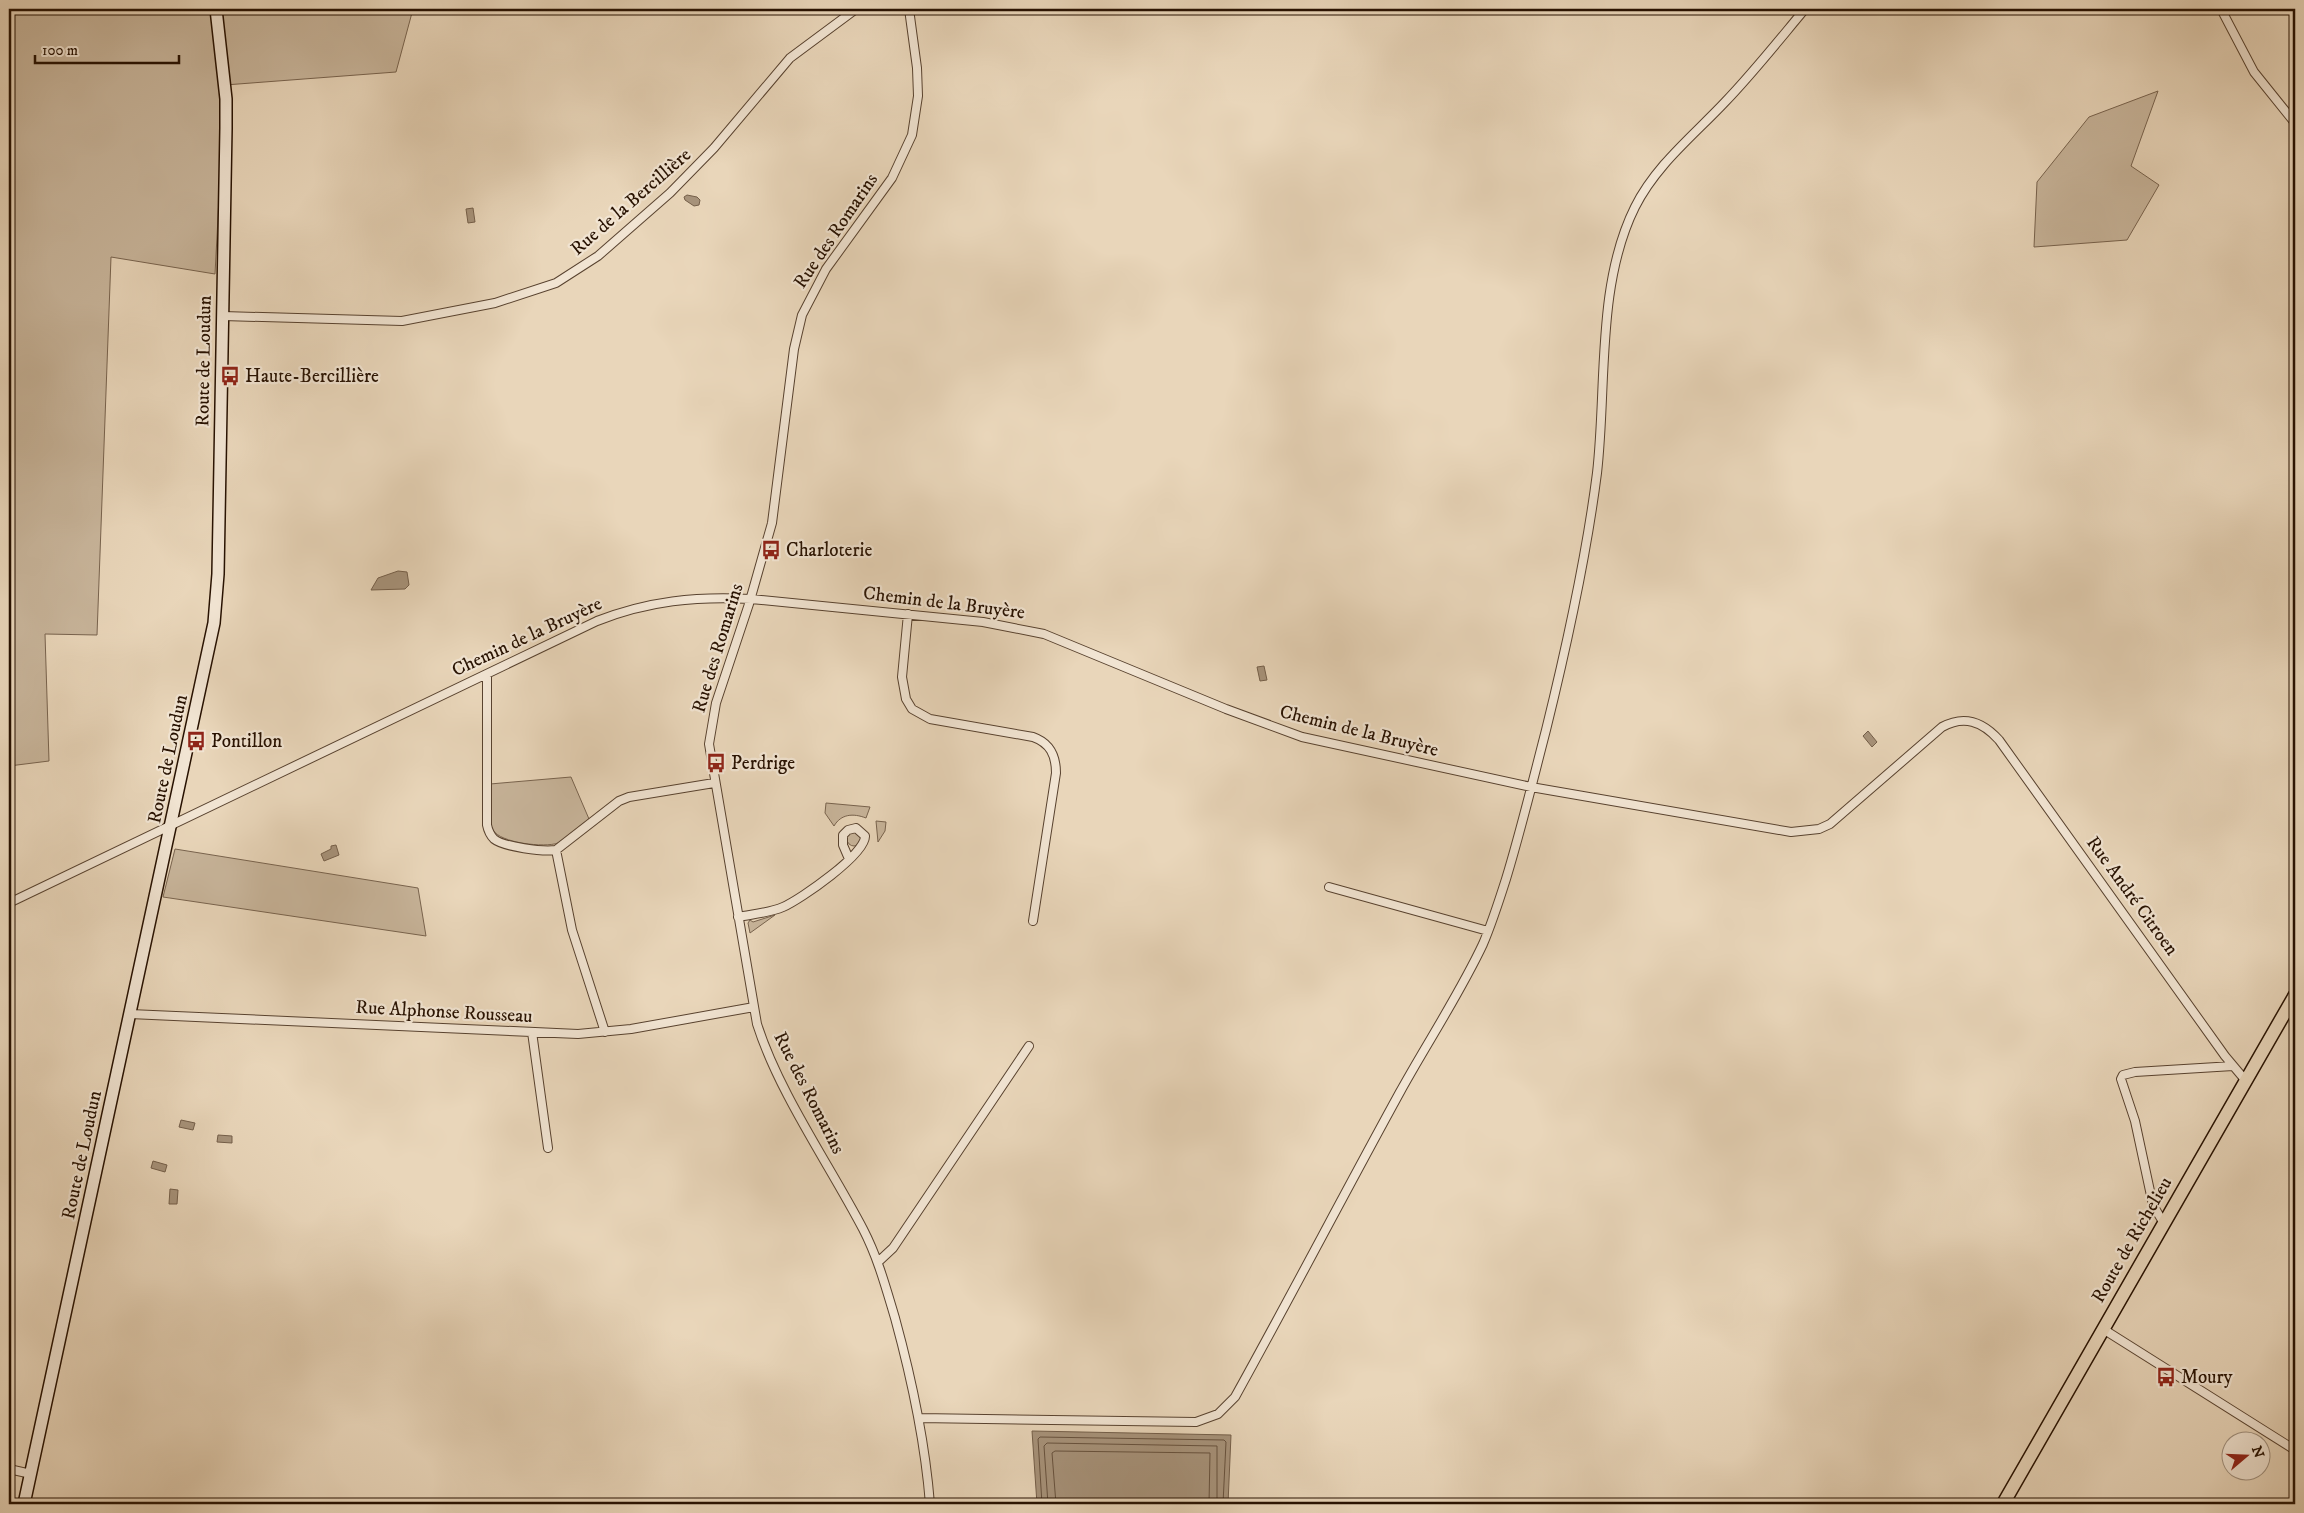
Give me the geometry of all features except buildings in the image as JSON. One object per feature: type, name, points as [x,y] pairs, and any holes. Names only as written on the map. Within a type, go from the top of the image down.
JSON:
[{"type":"main road","name":"Route de Loudun","points":[[24,1504],[208,653],[217,602],[226,99],[216,9]]},
{"type":"main road","name":"Route de Richelieu","points":[[2003,1504],[2295,995]]},
{"type":"street","name":"Rue de la Bercillière","points":[[223,316],[402,321],[495,303],[556,283],[598,256],[670,193],[708,156],[780,69],[803,48],[856,9]]},
{"type":"street","name":"Rue des Romarins","points":[[909,9],[917,68],[918,96],[912,135],[892,178],[826,268],[811,294],[802,315],[794,349],[774,516],[750,599],[712,717],[709,744],[714,784],[760,1033],[771,1062],[863,1229],[878,1262],[899,1333],[920,1418],[930,1504]]},
{"type":"street","points":[[920,1418],[1196,1422],[1207,1420],[1227,1407],[1235,1397],[1306,1271],[1391,1107],[1474,963],[1488,931],[1510,866],[1564,652],[1590,515],[1601,438],[1610,290],[1621,238],[1636,204],[1663,165],[1744,82],[1805,9]]},
{"type":"street","points":[[2221,9],[2254,72],[2295,123]]},
{"type":"street","name":"Chemin de la Bruyère","points":[[9,903],[486,674],[620,612],[673,600],[717,597],[750,599],[1003,624],[1044,634],[1226,709],[1302,737],[1531,787],[1752,827],[1805,832],[1818,829],[1841,816],[1942,727],[1949,723],[1966,720],[1975,721],[1991,731]]},
{"type":"street","points":[[908,614],[902,676],[906,699],[912,709],[930,719],[1033,736],[1047,744],[1055,756],[1056,773],[1033,921]]},
{"type":"street","points":[[486,674],[487,825],[489,832],[494,838],[505,844],[543,850],[556,850],[619,801],[628,797],[714,784]]},
{"type":"street","name":"Rue André Citroen","points":[[1991,731],[2233,1066],[2246,1081]]},
{"type":"street","points":[[556,850],[572,930],[605,1032]]},
{"type":"street","points":[[738,917],[772,910],[795,901],[818,886],[849,859]]},
{"type":"street","points":[[1329,887],[1488,931]]},
{"type":"street","name":"Rue Alphonse Rousseau","points":[[130,1014],[578,1034],[605,1032],[754,1007]]},
{"type":"street","points":[[532,1032],[548,1148]]},
{"type":"street","points":[[878,1262],[893,1248],[1029,1046]]},
{"type":"street","points":[[2164,1222],[2153,1205],[2135,1121],[2121,1079],[2124,1075],[2135,1072],[2233,1066]]},
{"type":"street","points":[[2103,1329],[2295,1450]]},
{"type":"street","points":[[9,1469],[31,1474]]},
{"type":"shaded area","points":[[9,9],[413,9],[396,72],[225,85],[215,274],[111,257],[97,635],[45,634],[49,761],[9,766]]},
{"type":"shaded area","points":[[2158,91],[2131,166],[2159,185],[2127,240],[2034,247],[2037,182],[2089,117]]},
{"type":"shaded area","points":[[571,777],[589,819],[566,838],[558,843],[534,845],[504,838],[493,830],[489,814],[490,784]]},
{"type":"shaded area","points":[[826,803],[870,807],[866,818],[856,815],[844,817],[834,826],[825,813]]},
{"type":"shaded area","points":[[876,821],[886,822],[885,831],[878,842]]},
{"type":"shaded area","points":[[851,832],[857,832],[861,839],[857,846],[851,846],[847,842],[847,836]]},
{"type":"shaded area","points":[[175,849],[418,888],[426,936],[163,897]]},
{"type":"shaded area","points":[[775,915],[750,933],[748,923],[750,920],[753,922]]},
{"type":"water","points":[[687,195],[697,197],[700,200],[699,205],[694,206],[685,200],[684,197]]},
{"type":"water","points":[[473,208],[475,222],[468,223],[466,209]]},
{"type":"water","points":[[398,571],[407,572],[409,585],[405,589],[371,590],[378,578]]},
{"type":"water","points":[[1264,666],[1267,680],[1260,681],[1257,667]]},
{"type":"water","points":[[1868,731],[1877,742],[1872,747],[1863,736]]},
{"type":"water","points":[[336,845],[339,855],[324,861],[321,854],[331,849],[331,846]]},
{"type":"water","points":[[181,1120],[195,1123],[193,1130],[179,1127]]},
{"type":"water","points":[[218,1135],[232,1136],[232,1143],[217,1142]]},
{"type":"water","points":[[153,1161],[167,1165],[165,1172],[151,1168]]},
{"type":"water","points":[[170,1189],[178,1190],[177,1204],[169,1204]]},
{"type":"water","points":[[1032,1431],[1231,1435],[1228,1504],[1037,1504]]},
{"type":"place","name":"Haute-Bercillière","points":[[230,376]]},
{"type":"place","name":"Charloterie","points":[[771,550]]},
{"type":"place","name":"Pontillon","points":[[196,741]]},
{"type":"place","name":"Perdrige","points":[[716,763]]},
{"type":"place","name":"Moury","points":[[2166,1377]]}]
